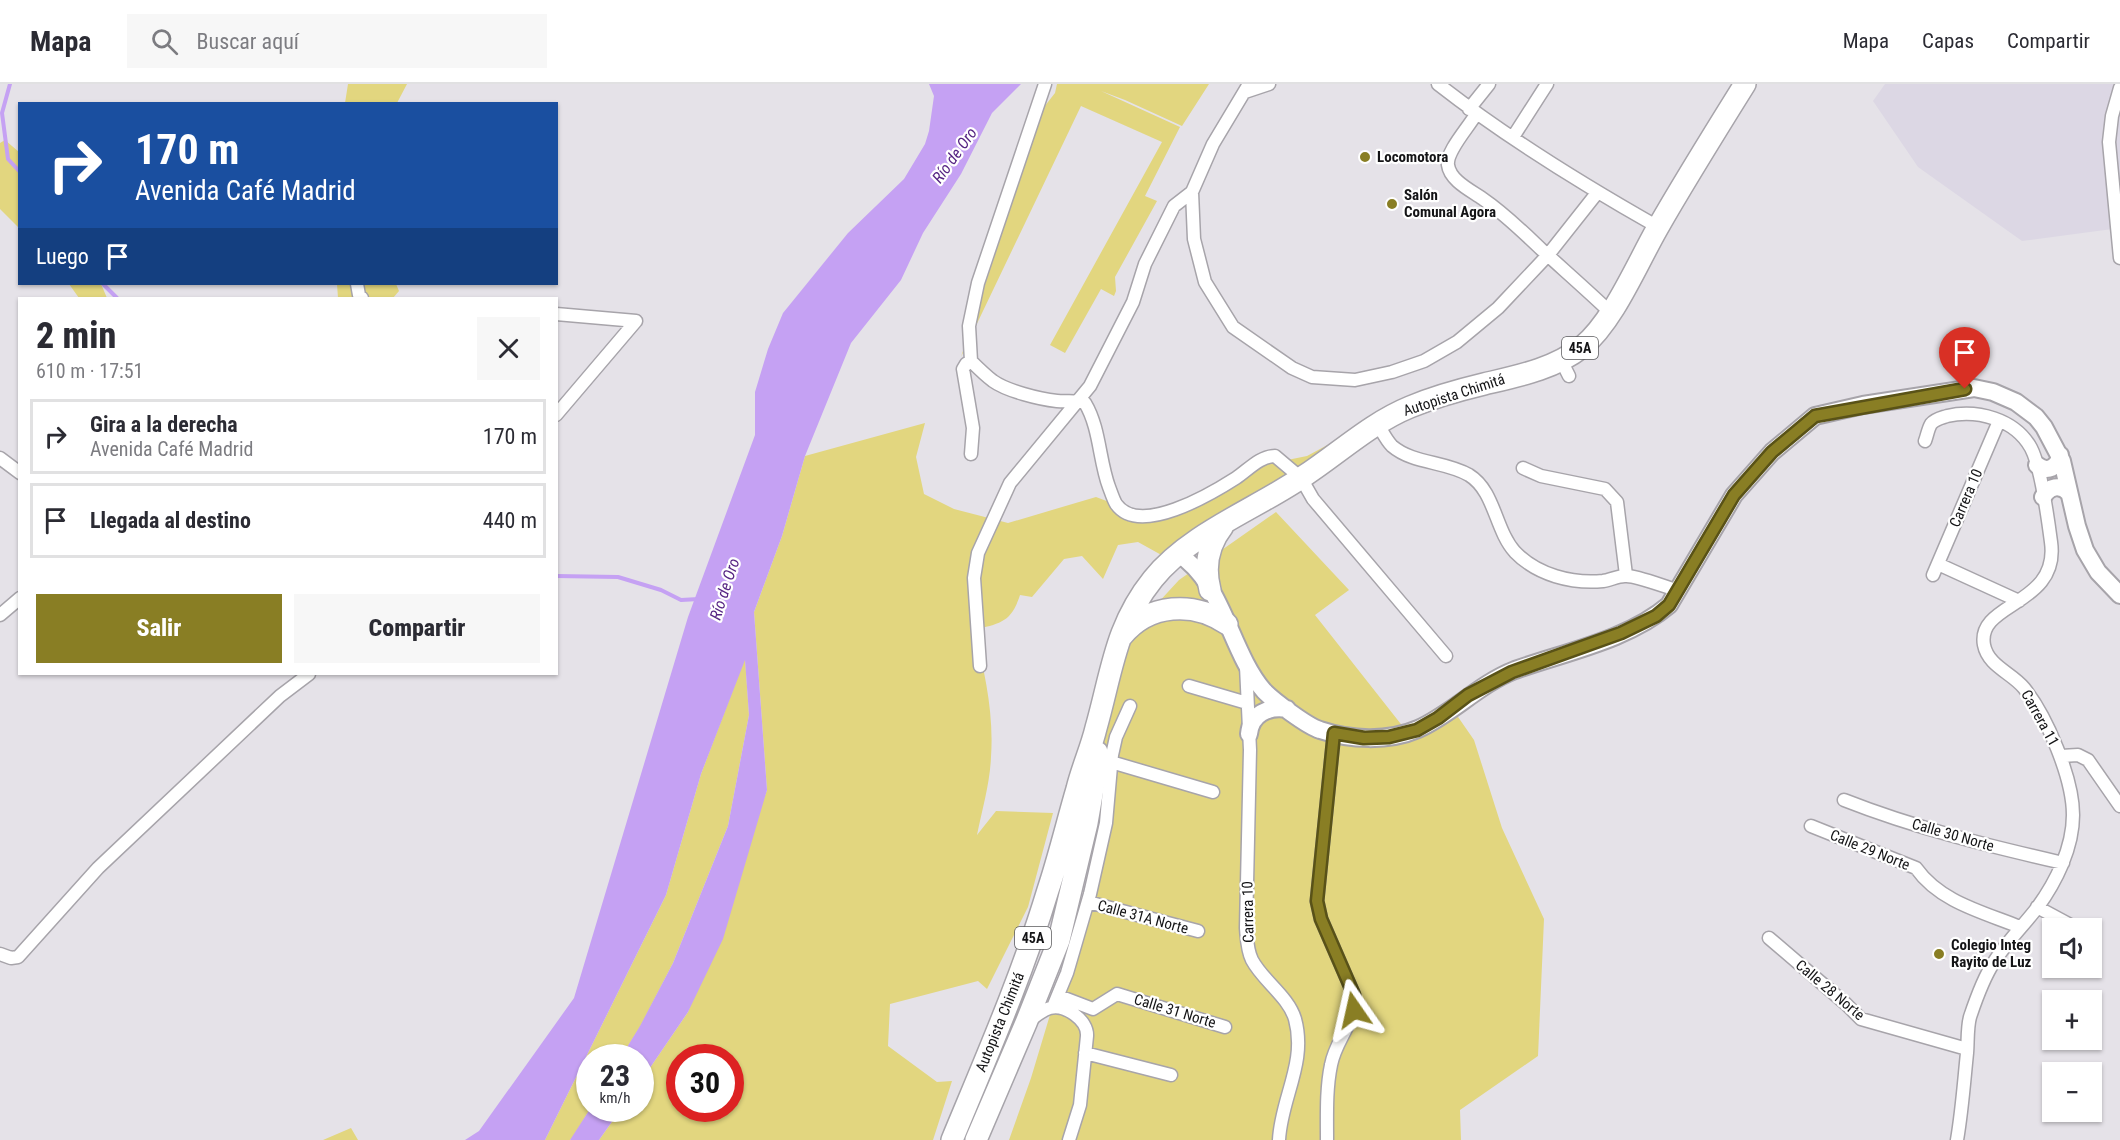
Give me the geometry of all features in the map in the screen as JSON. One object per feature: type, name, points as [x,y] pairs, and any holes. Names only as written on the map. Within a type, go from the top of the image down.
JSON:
[{"type":"highway","name":"Autopista Chimitá","points":[[952,1140],[1016,986],[1035,933],[1077,785],[1096,730],[1118,641],[1125,621],[1138,598],[1166,564],[1178,554],[1236,515],[1301,478],[1377,423],[1409,407],[1443,395],[1533,372],[1565,368],[1610,312],[1658,227],[1745,84]]},
{"type":"highway","points":[[1210,590],[1207,570],[1210,550],[1217,534],[1236,515]]},
{"type":"highway","points":[[1118,641],[1132,626],[1150,614],[1170,609],[1200,611],[1227,624]]},
{"type":"highway","name":"Autopista Chimitá","points":[[975,1140],[1059,940],[1074,885],[1094,783],[1097,758],[1096,730]]},
{"type":"street","points":[[1045,84],[978,283],[969,326],[971,361],[994,382],[1033,397],[1077,400],[1085,403],[1091,413],[1105,476],[1116,504],[1127,514],[1152,516],[1198,500],[1236,478],[1267,456],[1275,456],[1301,478],[1313,499],[1446,656]]},
{"type":"street","points":[[1269,84],[1247,88],[1213,144],[1192,192],[1194,239],[1205,282],[1233,327],[1292,368],[1312,376],[1355,380],[1392,372],[1424,362],[1457,342],[1498,308],[1548,255],[1597,193]]},
{"type":"street","points":[[1438,84],[1473,111],[1597,193],[1658,227]]},
{"type":"street","points":[[1489,84],[1452,148],[1448,157],[1448,167],[1457,181],[1506,216],[1610,312]]},
{"type":"street","points":[[1513,137],[1547,84]]},
{"type":"street","points":[[2120,88],[2112,116],[2109,142],[2120,258]]},
{"type":"street","points":[[980,666],[974,578],[978,553],[1010,483],[1090,386],[1133,302],[1145,264],[1174,206],[1192,192]]},
{"type":"street","points":[[558,314],[636,321],[558,413]]},
{"type":"street","points":[[971,361],[963,369],[973,428],[971,454]]},
{"type":"street","points":[[1178,554],[1195,567],[1210,590],[1246,666],[1265,692],[1318,729],[1364,738],[1389,737],[1417,730],[1438,718],[1468,695],[1512,672],[1621,633],[1648,620],[1669,605],[1734,495],[1772,452],[1815,416],[1965,389],[1984,389],[2016,402],[2036,417],[2051,437],[2060,455],[2085,550],[2098,572],[2120,595]]},
{"type":"street","name":"Carrera 11","points":[[1925,441],[1930,425],[1936,419],[1973,412],[1999,421],[2021,434],[2037,465],[2052,549],[2051,562],[2042,583],[1989,623],[1984,632],[1984,647],[1993,662],[2017,680],[2029,695],[2061,756],[2073,814],[2071,836],[2063,863],[2037,908],[1994,962],[1970,1018],[1962,1115],[1957,1140]]},
{"type":"street","name":"Carrera 10","points":[[1999,421],[1935,570],[2019,601]]},
{"type":"street","points":[[1377,423],[1392,445],[1400,451],[1452,467],[1477,481],[1489,498],[1504,537],[1516,553],[1542,571],[1566,580],[1602,581],[1626,575],[1677,590]]},
{"type":"street","points":[[2037,465],[2043,469],[2050,469],[2057,464],[2060,455]]},
{"type":"street","points":[[0,458],[18,472]]},
{"type":"street","points":[[1523,468],[1542,476],[1605,489],[1613,495],[1617,502],[1626,575]]},
{"type":"street","points":[[2043,497],[2054,487],[2062,488],[2069,493]]},
{"type":"street","points":[[0,615],[18,600]]},
{"type":"street","name":"Carrera 10","points":[[1246,666],[1249,734],[1246,928],[1249,952],[1259,971],[1291,1008],[1298,1032],[1296,1073],[1285,1105],[1279,1140]]},
{"type":"street","points":[[0,954],[11,958],[18,957],[98,868],[280,696],[308,675]]},
{"type":"street","points":[[1189,686],[1247,703]]},
{"type":"street","points":[[1026,1023],[1056,1002],[1088,902],[1106,823],[1111,762],[1116,737],[1130,706]]},
{"type":"street","points":[[1249,734],[1251,723],[1261,712],[1274,708],[1287,709]]},
{"type":"street","points":[[1326,1140],[1330,1065],[1352,1018],[1354,1002],[1354,995],[1321,919],[1317,901],[1334,733]]},
{"type":"street","points":[[2061,756],[2078,755],[2088,760],[2120,806]]},
{"type":"street","points":[[1111,762],[1213,792]]},
{"type":"street","name":"Calle 30 Norte","points":[[1844,800],[1942,833],[2063,863]]},
{"type":"street","name":"Calle 29 Norte","points":[[1811,826],[1916,868],[1924,879],[1946,897],[2020,927]]},
{"type":"street","name":"Calle 31A Norte","points":[[1088,902],[1198,931]]},
{"type":"street","points":[[2037,908],[2056,918]]},
{"type":"street","name":"Calle 28 Norte","points":[[1769,939],[1861,1019],[1967,1049]]},
{"type":"street","name":"Calle 31 Norte","points":[[1056,1002],[1093,1009],[1117,994],[1225,1027]]},
{"type":"street","points":[[1056,1002],[1084,1023],[1088,1032],[1080,1105],[1070,1140]]},
{"type":"street","points":[[1085,1053],[1171,1075]]},
{"type":"shaded area","points":[[348,84],[407,84],[398,102],[345,102]]},
{"type":"shaded area","points":[[1057,84],[1209,84],[1182,126],[1101,91],[1180,127],[1145,196],[1157,201],[1115,277],[1114,296],[1101,289],[1065,353],[1050,345],[1162,142],[1081,106],[961,357],[1044,107],[1055,93]]},
{"type":"shaded area","points":[[1885,84],[2120,84],[2120,228],[2022,241],[1918,167],[1873,101]]},
{"type":"shaded area","points":[[5,140],[18,151],[18,227],[0,209],[0,143]]},
{"type":"shaded area","points":[[70,285],[101,285],[107,297],[78,297]]},
{"type":"shaded area","points":[[337,285],[396,285],[399,291],[394,297],[338,297]]},
{"type":"shaded area","points":[[1372,421],[1165,557],[1138,542],[1118,545],[1103,579],[1082,556],[1064,559],[1032,597],[1020,595],[1008,617],[998,623],[974,630],[988,693],[992,741],[989,777],[977,835],[996,811],[1053,813],[1028,907],[987,989],[978,981],[890,1004],[888,1046],[937,1082],[952,1081],[933,1140],[599,1140],[612,1122],[654,1122],[654,1062],[666,1044],[666,1122],[744,1122],[744,1044],[666,1044],[688,1012],[767,790],[754,612],[782,536],[805,456],[925,423],[916,457],[924,494],[954,509],[1008,523],[1096,497],[1112,503],[1127,519],[1141,522],[1156,519],[1258,466],[1307,456]]},
{"type":"shaded area","points":[[1276,512],[1349,590],[1315,615],[1404,728],[1447,701],[1474,740],[1502,828],[1544,919],[1538,1056],[1460,1110],[1461,1140],[1009,1140],[1031,1078],[1065,965],[1101,824],[1104,736],[1133,630],[1179,580]]},
{"type":"shaded area","points":[[745,658],[749,715],[728,826],[673,963],[640,1027],[629,1044],[592,1044],[666,895],[701,774]]},
{"type":"shaded area","points":[[576,1077],[576,1122],[582,1122],[570,1140],[545,1140]]},
{"type":"shaded area","points":[[351,1128],[358,1140],[323,1140]]},
{"type":"water","name":"Río de Oro","points":[[929,84],[1021,84],[992,113],[961,174],[923,233],[901,280],[851,343],[805,456],[782,536],[754,612],[767,790],[723,939],[688,1012],[654,1062],[654,1044],[629,1044],[673,963],[728,826],[749,715],[745,660],[701,774],[666,895],[592,1044],[576,1044],[576,1077],[545,1140],[465,1140],[479,1131],[574,998],[688,617],[755,435],[755,392],[768,349],[783,313],[848,233],[904,179],[925,144],[934,96]]},
{"type":"water","points":[[582,1122],[612,1122],[599,1140],[570,1140]]},
{"type":"waterway","points":[[10,84],[2,113],[8,159],[18,170]]},
{"type":"waterway","points":[[104,285],[116,297]]},
{"type":"waterway","points":[[558,576],[618,577],[661,590],[681,600],[699,599]]},
{"type":"place","name":"Locomotora","points":[[1365,157]]},
{"type":"place","name":"Salón Comunal Agora","points":[[1392,204]]},
{"type":"place","name":"Colegio Integ Rayito de Luz","points":[[1939,954]]},
{"type":"route","points":[[1354,1010],[1354,995],[1321,919],[1317,901],[1334,733],[1364,738],[1389,737],[1417,730],[1438,718],[1468,695],[1512,672],[1621,633],[1656,616],[1669,605],[1734,495],[1772,452],[1815,416],[1863,405],[1965,389]]}]
